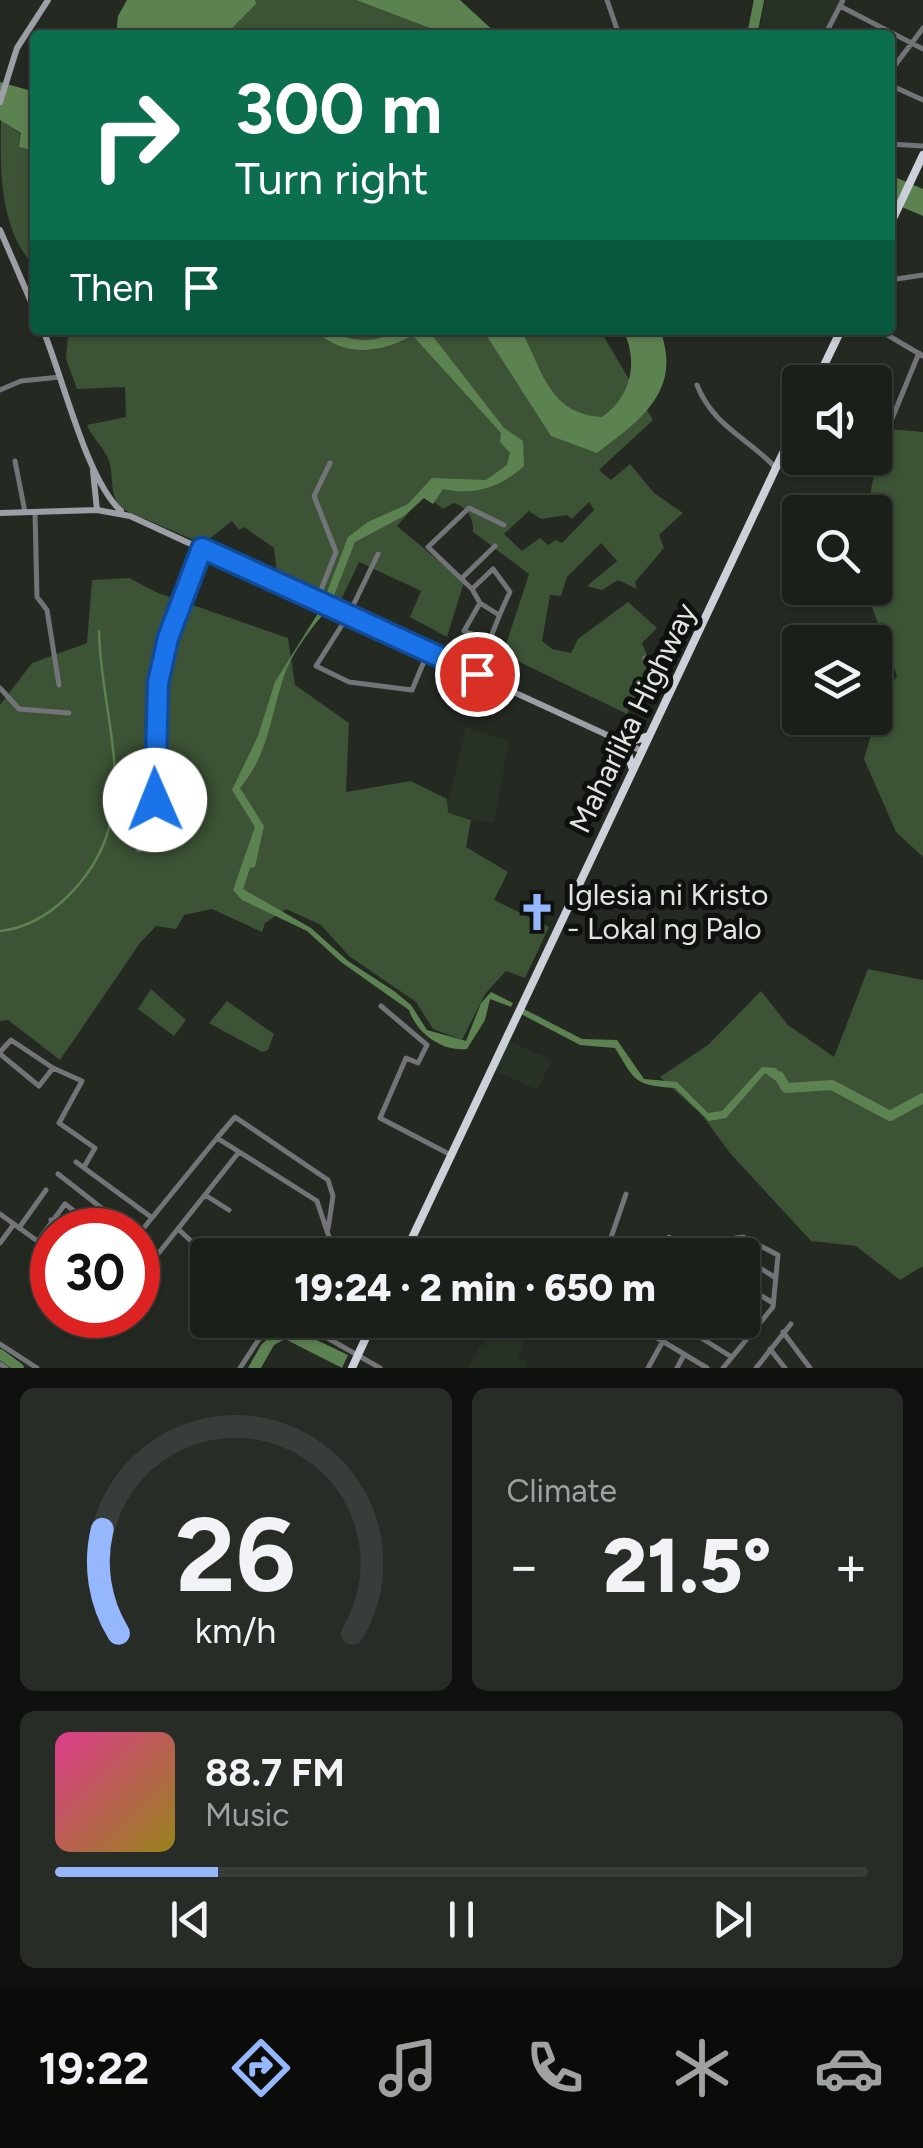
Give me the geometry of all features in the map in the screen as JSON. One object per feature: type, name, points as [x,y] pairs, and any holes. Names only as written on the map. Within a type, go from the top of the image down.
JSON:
[{"type":"highway","points":[[895,215],[923,155]]},
{"type":"highway","points":[[824,364],[838,335]]},
{"type":"highway","name":"Maharlika Highway","points":[[412,1238],[782,455]]},
{"type":"highway","points":[[632,771],[625,743],[649,736]]},
{"type":"highway","points":[[352,1368],[366,1338]]},
{"type":"main road","points":[[0,102],[22,38],[48,0]]},
{"type":"main road","points":[[0,230],[30,299]]},
{"type":"main road","points":[[45,335],[93,468],[109,499],[112,508],[108,511]]},
{"type":"main road","points":[[93,468],[97,510]]},
{"type":"main road","points":[[109,499],[130,516]]},
{"type":"main road","points":[[0,513],[97,510],[130,516],[642,751]]},
{"type":"street","points":[[607,0],[616,30]]},
{"type":"street","points":[[828,30],[842,3],[890,30]]},
{"type":"street","points":[[895,66],[923,28]]},
{"type":"street","points":[[895,33],[923,49]]},
{"type":"street","points":[[895,87],[923,100]]},
{"type":"street","points":[[895,144],[923,146]]},
{"type":"street","points":[[895,279],[923,274]]},
{"type":"street","points":[[888,335],[921,354],[892,419]]},
{"type":"street","points":[[0,390],[21,381],[63,378]]},
{"type":"street","points":[[698,386],[716,420],[750,442],[776,468]]},
{"type":"street","points":[[16,461],[24,512]]},
{"type":"street","points":[[319,600],[336,552],[314,496],[316,483],[330,463]]},
{"type":"street","points":[[499,615],[480,603],[462,578],[428,547],[469,508],[504,525]]},
{"type":"street","points":[[34,512],[37,597],[47,610],[59,685]]},
{"type":"street","points":[[462,578],[495,546]]},
{"type":"street","points":[[140,850],[159,811],[154,756],[158,683],[168,638],[202,548]]},
{"type":"street","points":[[378,554],[349,614],[316,666],[349,682],[412,690],[428,652]]},
{"type":"street","points":[[472,589],[493,569],[510,592],[486,639],[477,674]]},
{"type":"street","points":[[480,603],[464,631],[486,639]]},
{"type":"street","points":[[644,658],[652,670],[676,681]]},
{"type":"street","points":[[0,688],[19,709],[69,713]]},
{"type":"street","points":[[159,811],[190,835]]},
{"type":"street","points":[[381,1006],[427,1045],[418,1063],[406,1058],[380,1118],[451,1155]]},
{"type":"street","points":[[54,1068],[39,1086],[0,1053],[12,1040],[82,1082],[59,1123],[95,1148],[84,1167]]},
{"type":"street","points":[[158,1208],[235,1117],[328,1180],[333,1196],[328,1232]]},
{"type":"street","points":[[217,1138],[318,1201],[330,1238]]},
{"type":"street","points":[[160,1252],[240,1152]]},
{"type":"street","points":[[76,1162],[140,1208]]},
{"type":"street","points":[[58,1174],[102,1208]]},
{"type":"street","points":[[0,1243],[46,1190]]},
{"type":"street","points":[[612,1238],[626,1194]]},
{"type":"street","points":[[205,1195],[229,1210]]},
{"type":"street","points":[[0,1214],[30,1236]]},
{"type":"street","points":[[178,1229],[190,1240]]},
{"type":"street","points":[[760,1246],[778,1256],[773,1303],[760,1322]]},
{"type":"street","points":[[760,1268],[776,1278]]},
{"type":"street","points":[[760,1295],[773,1303]]},
{"type":"street","points":[[756,1368],[791,1324]]},
{"type":"street","points":[[783,1332],[810,1368]]},
{"type":"street","points":[[240,1368],[259,1338]]},
{"type":"street","points":[[323,1338],[380,1368]]},
{"type":"street","points":[[653,1338],[707,1368]]},
{"type":"street","points":[[648,1368],[665,1338]]},
{"type":"street","points":[[701,1338],[730,1356]]},
{"type":"street","points":[[722,1368],[746,1338]]},
{"type":"street","points":[[0,1344],[37,1368]]},
{"type":"street","points":[[770,1348],[785,1368]]},
{"type":"street","points":[[677,1368],[684,1355]]},
{"type":"street","points":[[0,1364],[6,1368]]},
{"type":"shaded area","points":[[127,0],[255,0],[256,4],[230,30],[117,30],[118,16]]},
{"type":"shaded area","points":[[255,0],[356,0],[435,30],[229,30]]},
{"type":"shaded area","points":[[356,0],[460,0],[493,30],[435,30]]},
{"type":"shaded area","points":[[765,0],[841,0],[826,30],[760,30]]},
{"type":"shaded area","points":[[0,82],[30,91],[30,150],[19,147],[21,133],[0,120]]},
{"type":"shaded area","points":[[1,120],[21,134],[19,147],[30,150],[30,261],[8,217]]},
{"type":"shaded area","points":[[895,177],[923,189],[923,216],[895,204]]},
{"type":"shaded area","points":[[66,335],[603,335],[653,420],[599,470],[611,480],[630,464],[654,493],[683,513],[659,535],[664,548],[635,582],[637,589],[618,580],[602,590],[587,586],[617,561],[601,543],[567,577],[561,596],[550,595],[542,641],[552,649],[571,653],[578,639],[628,602],[657,628],[642,643],[651,665],[627,714],[503,654],[529,574],[473,532],[469,514],[459,505],[454,503],[443,509],[425,494],[397,526],[464,582],[447,637],[410,617],[421,591],[359,562],[341,600],[277,574],[274,548],[244,527],[239,530],[232,521],[203,544],[122,509],[113,492],[107,456],[87,425],[126,417],[125,387],[77,389],[66,359]],"holes":[[[589,502],[594,510],[562,543],[556,540],[548,545],[540,538],[522,551],[504,534],[529,511],[541,519],[567,515],[572,519]]]},
{"type":"shaded area","points":[[432,335],[504,428],[523,441],[524,466],[486,488],[443,489],[433,504],[424,498],[404,516],[355,542],[333,598],[326,595],[348,537],[368,522],[408,504],[432,478],[486,480],[507,465],[510,453],[500,442],[501,433],[414,337]]},
{"type":"shaded area","points":[[486,335],[523,335],[542,375],[559,399],[584,414],[602,417],[626,389],[631,354],[625,335],[661,335],[666,351],[662,387],[642,416],[597,453],[551,436]]},
{"type":"shaded area","points":[[892,429],[923,432],[923,857],[896,832],[864,759],[871,735],[892,735],[892,684],[897,676],[892,662],[892,625],[879,625],[871,605],[892,605],[892,495],[870,495],[874,475],[892,475]]},
{"type":"shaded area","points":[[129,578],[158,593],[288,638],[295,685],[349,723],[346,792],[411,781],[447,799],[448,813],[471,820],[466,847],[508,872],[494,900],[549,927],[525,978],[506,971],[485,994],[462,1040],[433,1029],[416,1002],[349,956],[321,925],[286,909],[265,923],[262,932],[212,909],[184,915],[176,929],[156,926],[140,943],[60,1060],[8,1020],[0,1021],[0,705],[32,663],[87,643],[92,580]]},
{"type":"shaded area","points":[[320,610],[325,612],[286,670],[257,763],[240,788],[264,826],[255,867],[250,868],[243,889],[311,928],[348,961],[394,991],[411,1005],[427,1030],[466,1041],[481,1003],[491,992],[513,1003],[511,1007],[490,999],[485,1020],[467,1049],[448,1047],[431,1039],[417,1026],[409,1010],[341,962],[307,931],[242,900],[233,890],[255,827],[232,790],[258,736],[275,682]]},
{"type":"shaded area","points":[[466,727],[509,741],[494,823],[445,814]]},
{"type":"shaded area","points":[[868,969],[923,980],[923,1266],[900,1280],[856,1246],[811,1241],[730,1153],[702,1115],[660,1077],[708,1045],[761,991],[788,1025],[834,1057]]},
{"type":"shaded area","points":[[151,989],[186,1020],[174,1036],[138,1009]]},
{"type":"shaded area","points":[[227,1001],[274,1034],[268,1050],[262,1052],[209,1023]]},
{"type":"shaded area","points":[[524,1009],[582,1039],[617,1040],[644,1079],[677,1082],[708,1113],[722,1111],[762,1067],[776,1068],[786,1088],[765,1073],[726,1118],[709,1121],[675,1088],[638,1080],[615,1048],[580,1045],[521,1014]]},
{"type":"shaded area","points":[[509,1041],[552,1060],[538,1090],[495,1071]]},
{"type":"shaded area","points":[[268,1338],[312,1338],[348,1355],[342,1368],[285,1339],[274,1345],[261,1368],[248,1368]]},
{"type":"shaded area","points":[[485,1338],[526,1338],[518,1358],[528,1363],[525,1368],[468,1368]]},
{"type":"waterway","points":[[753,30],[759,0]]},
{"type":"waterway","points":[[330,335],[355,345],[378,344],[400,335]]},
{"type":"waterway","points":[[0,931],[28,924],[61,903],[93,866],[107,834],[115,770],[99,631]]},
{"type":"waterway","points":[[779,1076],[786,1088],[832,1085],[890,1116],[923,1098]]},
{"type":"waterway","points":[[0,1354],[19,1368]]},
{"type":"place","name":"Iglesia ni Kristo - Lokal ng Palo","points":[[537,912]]},
{"type":"route","points":[[155,800],[158,683],[168,638],[202,548],[477,674]]}]
